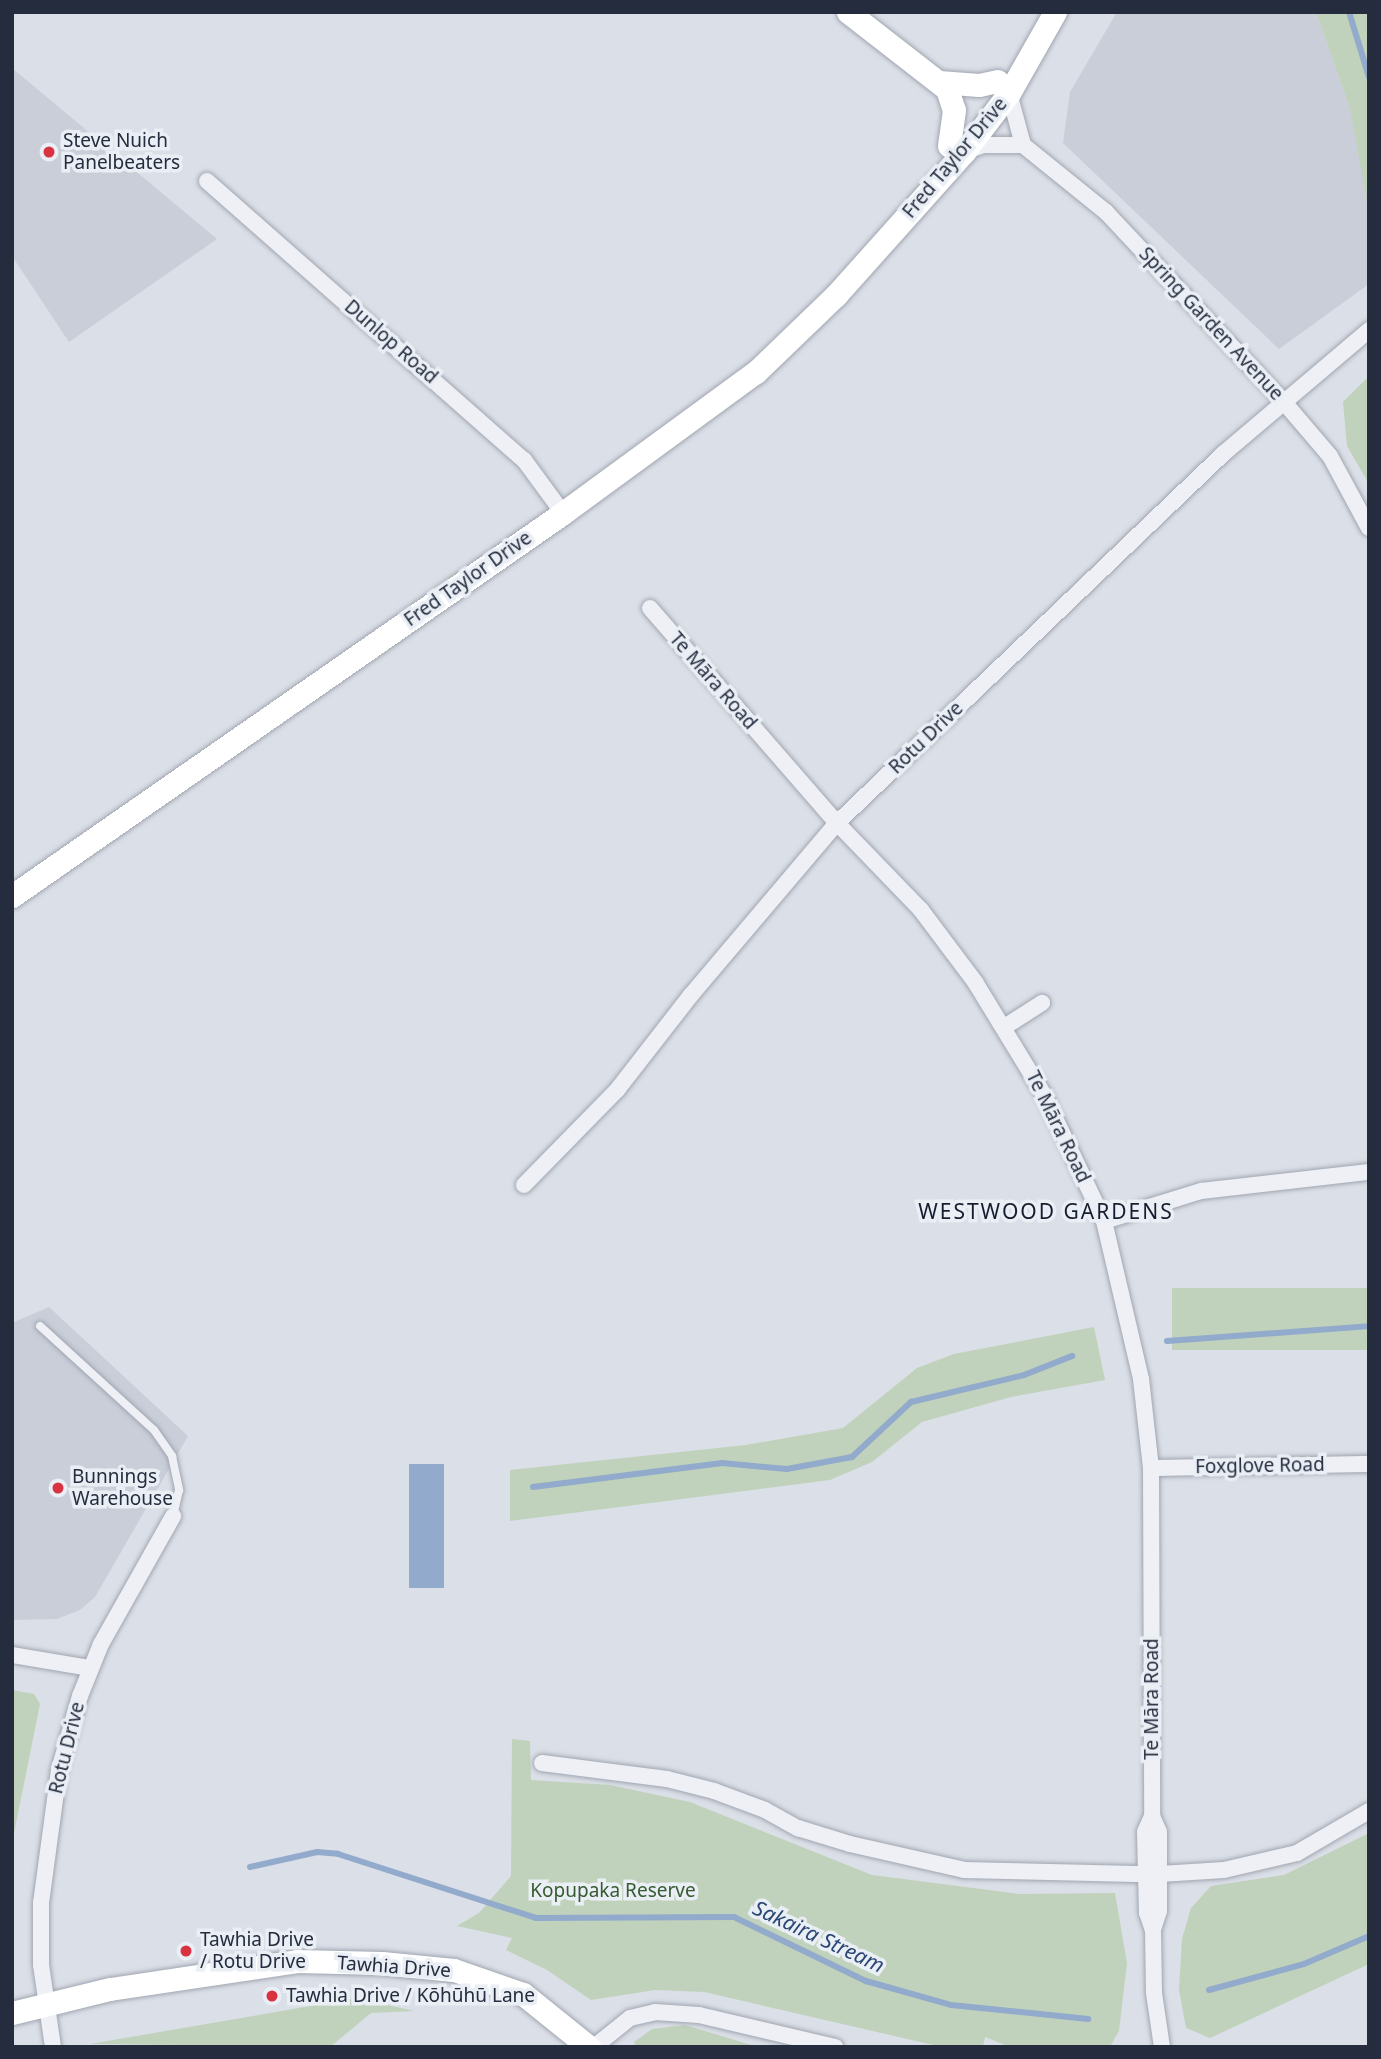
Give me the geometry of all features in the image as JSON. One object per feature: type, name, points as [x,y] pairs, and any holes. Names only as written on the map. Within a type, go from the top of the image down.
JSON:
[{"type":"main road","points":[[848,12],[939,82],[954,110],[956,149]]},
{"type":"main road","name":"Fred Taylor Drive","points":[[12,896],[563,513],[756,372],[836,295],[895,229],[1004,87],[1054,12]]},
{"type":"main road","points":[[939,82],[1004,87]]},
{"type":"main road","name":"Tawhia Drive","points":[[12,2013],[110,1989],[297,1961],[383,1963],[454,1970],[523,1994],[592,2047]]},
{"type":"street","points":[[956,149],[983,145],[1023,145],[1004,87]]},
{"type":"street","name":"Spring Garden Avenue","points":[[1023,145],[1106,212],[1283,401],[1330,456],[1369,528]]},
{"type":"street","name":"Dunlop Road","points":[[207,181],[524,460],[563,513]]},
{"type":"street","name":"Rotu Drive","points":[[524,1185],[617,1090],[691,995],[837,823],[1283,401],[1369,330]]},
{"type":"street","name":"Te Māra Road","points":[[650,608],[837,823],[921,910],[1006,1026],[1104,1221],[1141,1379],[1151,1468],[1152,1816],[1145,1832],[1159,1911],[1153,1930],[1154,1993],[1162,2047]]},
{"type":"street","points":[[1006,1026],[1042,1003]]},
{"type":"street","points":[[1104,1221],[1201,1191],[1369,1172]]},
{"type":"street","name":"Foxglove Road","points":[[1151,1468],[1369,1464]]},
{"type":"street","name":"Rotu Drive","points":[[53,2047],[40,1959],[45,1848],[59,1770],[90,1668],[134,1578],[173,1516]]},
{"type":"street","points":[[12,1655],[90,1668]]},
{"type":"street","points":[[542,1763],[667,1779],[765,1810],[798,1828],[837,1840],[964,1870],[1153,1874],[1224,1870],[1284,1857],[1338,1833],[1369,1811]]},
{"type":"street","points":[[592,2047],[630,2018],[655,2012],[699,2015],[835,2047]]},
{"type":"lane","points":[[40,1326],[154,1430],[172,1455],[179,1490],[173,1516]]},
{"type":"shaded area","points":[[1117,12],[1316,12],[1350,109],[1363,168],[1369,212],[1369,284],[1279,349],[1063,143],[1070,92]]},
{"type":"shaded area","points":[[12,68],[217,239],[69,342],[12,256]]},
{"type":"shaded area","points":[[49,1307],[188,1436],[95,1597],[80,1610],[57,1619],[12,1620],[12,1323]]},
{"type":"green space","points":[[1316,12],[1369,12],[1369,212],[1350,109]]},
{"type":"green space","points":[[1369,376],[1369,484],[1347,446],[1343,402]]},
{"type":"green space","points":[[1172,1288],[1369,1288],[1369,1350],[1172,1350]]},
{"type":"green space","points":[[1094,1327],[1105,1380],[1011,1397],[922,1422],[872,1462],[830,1480],[510,1521],[510,1470],[746,1445],[843,1428],[917,1368],[954,1354]]},
{"type":"green space","points":[[12,1690],[34,1694],[40,1704],[12,1843]]},
{"type":"green space","name":"Kopupaka Reserve","points":[[512,1739],[530,1741],[531,1780],[610,1785],[690,1802],[872,1875],[1019,1894],[1115,1893],[1127,1963],[1119,2031],[1111,2045],[1010,2047],[985,2037],[983,2047],[942,2047],[704,1992],[655,1990],[591,2000],[547,1970],[506,1950],[512,1938],[457,1926],[479,1913],[511,1876]]},
{"type":"green space","points":[[1369,1833],[1369,1964],[1210,2038],[1186,2028],[1179,1990],[1182,1939],[1191,1908],[1211,1886],[1284,1875]]},
{"type":"green space","points":[[357,1998],[414,2011],[371,2013],[330,2047],[90,2044]]},
{"type":"green space","points":[[685,2025],[758,2047],[636,2047],[634,2042],[652,2029]]},
{"type":"water","points":[[409,1464],[444,1464],[444,1588],[409,1588]]},
{"type":"waterway","points":[[1349,12],[1369,77]]},
{"type":"waterway","points":[[1167,1341],[1369,1326]]},
{"type":"waterway","points":[[533,1487],[722,1463],[787,1469],[852,1457],[911,1402],[1024,1375],[1072,1356]]},
{"type":"waterway","name":"Sakaira Stream","points":[[250,1867],[317,1852],[338,1854],[536,1918],[734,1917],[866,1981],[951,2005],[1088,2019]]},
{"type":"waterway","name":"Sakaira Stream","points":[[1209,1990],[1304,1964],[1369,1936]]},
{"type":"place","name":"Steve Nuich Panelbeaters","points":[[49,152]]},
{"type":"place","name":"Bunnings Warehouse","points":[[58,1488]]},
{"type":"place","name":"Tawhia Drive / Rotu Drive","points":[[186,1951]]},
{"type":"place","name":"Tawhia Drive / Kōhūhū Lane","points":[[272,1996]]},
{"type":"district","name":"WESTWOOD GARDENS","points":[[1046,1211]]}]
